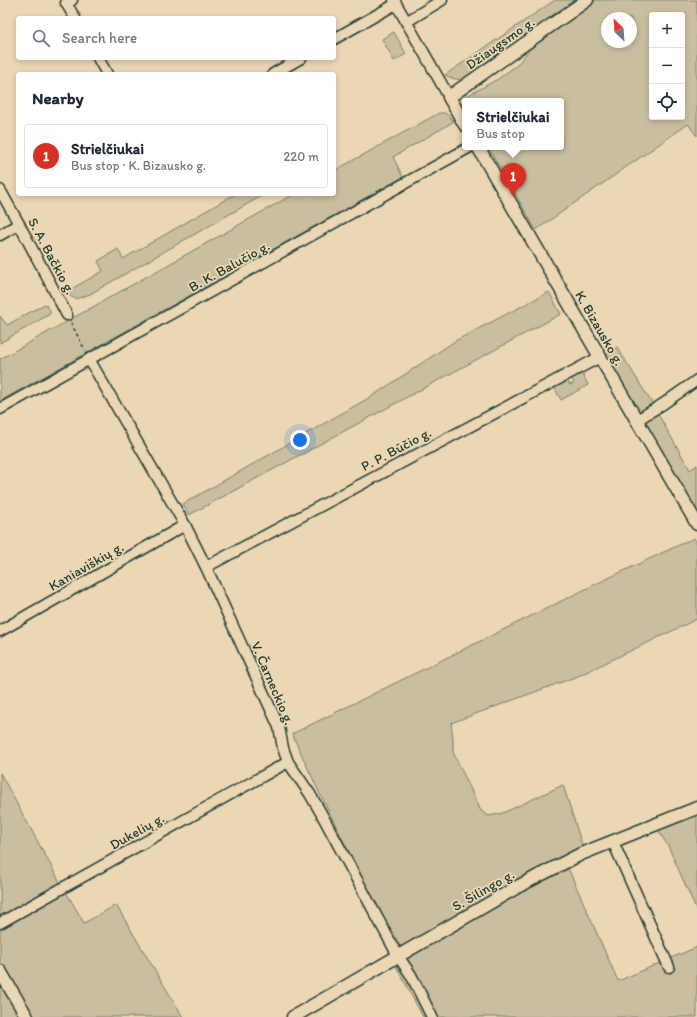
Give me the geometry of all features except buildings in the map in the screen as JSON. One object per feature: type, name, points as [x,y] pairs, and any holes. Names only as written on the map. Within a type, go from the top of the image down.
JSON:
[{"type":"street","points":[[72,0],[66,3],[74,16]]},
{"type":"street","points":[[406,22],[442,0]]},
{"type":"street","name":"Džiaugsmo g.","points":[[449,97],[587,0]]},
{"type":"street","points":[[336,38],[395,2],[462,120]]},
{"type":"street","points":[[99,60],[106,72]]},
{"type":"street","points":[[276,72],[298,60]]},
{"type":"street","name":"B. K. Balučio g.","points":[[0,409],[465,150]]},
{"type":"street","name":"K. Bizausko g.","points":[[480,150],[697,524]]},
{"type":"street","name":"S. A. Bačkio g.","points":[[0,190],[67,315]]},
{"type":"street","points":[[0,235],[19,224]]},
{"type":"street","name":"P. P. Būčio g.","points":[[206,567],[600,357]]},
{"type":"street","name":"V. Čarneckio g.","points":[[89,359],[185,525],[206,567],[279,728],[283,748],[288,762],[310,794],[398,956],[411,975],[432,1017]]},
{"type":"street","points":[[637,420],[697,380]]},
{"type":"street","name":"Kaniaviškių g.","points":[[0,631],[185,525]]},
{"type":"street","name":"Dukelių g.","points":[[0,923],[288,762]]},
{"type":"street","name":"S. Šilingo g.","points":[[293,1017],[519,886],[581,854],[697,808]]},
{"type":"street","points":[[613,842],[669,967]]},
{"type":"street","points":[[0,972],[27,1017]]},
{"type":"path","points":[[67,315],[89,359]]},
{"type":"shaded area","points":[[555,0],[578,0],[468,78],[456,79],[445,75]]},
{"type":"shaded area","points":[[596,0],[697,0],[697,136],[688,124],[536,230],[490,150],[564,150],[564,98],[467,98],[472,93],[498,79],[517,65],[530,49]]},
{"type":"shaded area","points":[[394,32],[406,54],[394,61],[382,39]]},
{"type":"shaded area","points":[[439,113],[445,113],[453,122],[393,157],[403,177],[0,401],[0,359],[290,196],[336,196],[336,170]]},
{"type":"shaded area","points":[[232,196],[262,196],[90,294],[80,298],[74,298],[66,292],[103,271],[98,261],[118,249],[123,259]]},
{"type":"shaded area","points":[[549,292],[561,314],[189,515],[183,504],[374,395],[455,341]]},
{"type":"shaded area","points":[[45,304],[50,310],[50,314],[0,343],[0,316],[7,325]]},
{"type":"shaded area","points":[[617,347],[650,400],[690,470],[697,465],[697,516],[604,356]]},
{"type":"shaded area","points":[[582,373],[588,385],[561,400],[554,387],[567,380],[570,385],[574,383],[571,378]]},
{"type":"shaded area","points":[[694,538],[697,544],[697,619],[578,676],[451,723],[453,752],[481,811],[489,816],[503,813],[563,785],[583,848],[492,895],[403,947],[394,942],[319,792],[292,734],[600,582]]},
{"type":"shaded area","points":[[0,773],[61,884],[0,918]]},
{"type":"shaded area","points":[[697,812],[697,911],[668,846],[657,828]]},
{"type":"shaded area","points":[[568,868],[618,981],[697,947],[697,1017],[423,1017],[395,964],[528,886]]},
{"type":"shaded area","points":[[66,892],[84,923],[116,905],[183,1017],[32,1017],[0,962],[0,929]]},
{"type":"shaded area","points":[[0,980],[21,1017],[0,1017]]},
{"type":"place","name":"Strielčiukai","points":[[513,196]]}]
